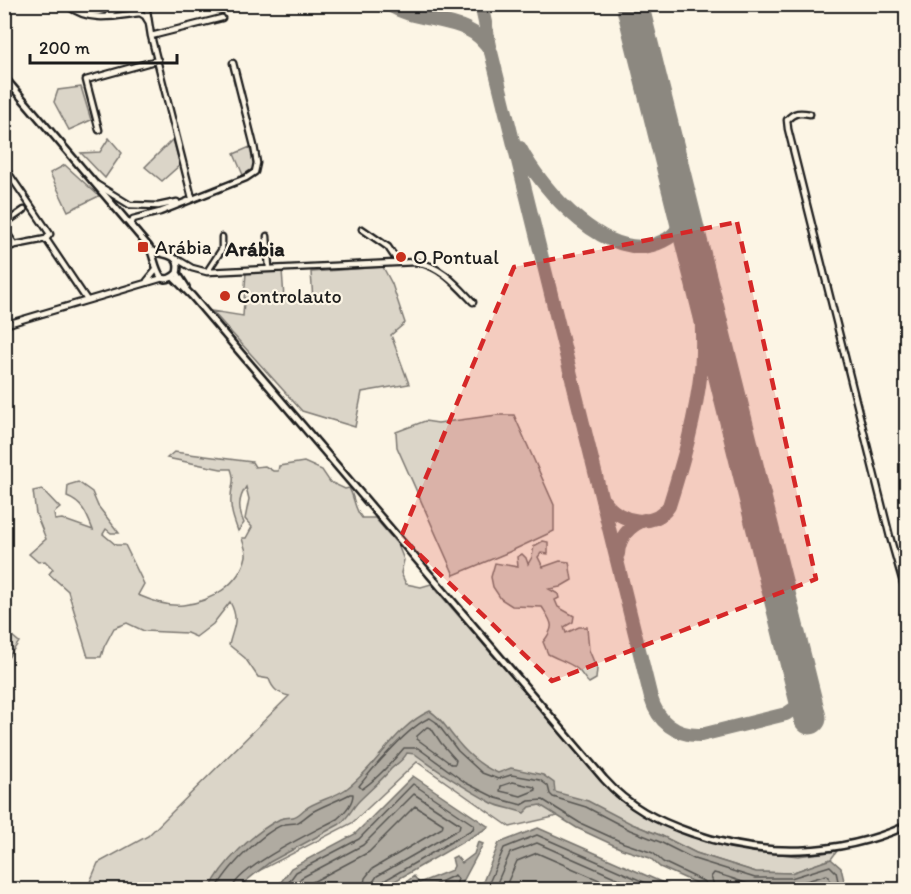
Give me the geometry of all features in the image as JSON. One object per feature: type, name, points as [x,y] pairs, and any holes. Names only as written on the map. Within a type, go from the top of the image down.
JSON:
[{"type":"street","points":[[67,4],[83,12],[94,13],[106,10],[114,4]]},
{"type":"street","points":[[67,4],[82,15],[94,18],[140,13],[148,21]]},
{"type":"street","points":[[73,4],[93,9],[105,4]]},
{"type":"street","points":[[102,17],[112,13],[122,4]]},
{"type":"street","points":[[127,4],[134,9],[144,4],[192,198]]},
{"type":"street","points":[[152,36],[222,18]]},
{"type":"street","points":[[99,130],[86,80],[158,60]]},
{"type":"street","points":[[131,226],[133,219],[160,212],[246,178],[256,168],[254,146],[233,63]]},
{"type":"street","points":[[4,77],[152,251],[156,267],[163,278]]},
{"type":"street","points":[[810,114],[798,112],[791,116],[787,120],[788,129],[898,570],[906,593]]},
{"type":"street","points":[[4,249],[46,239],[50,234],[7,171]]},
{"type":"street","points":[[96,184],[126,204],[134,206],[158,206],[185,201]]},
{"type":"street","points":[[4,224],[24,210]]},
{"type":"street","points":[[363,228],[388,247],[398,262]]},
{"type":"street","points":[[4,229],[15,246]]},
{"type":"street","points":[[267,236],[268,269]]},
{"type":"street","points":[[207,272],[222,249],[222,237]]},
{"type":"street","points":[[46,239],[87,300]]},
{"type":"street","points":[[152,251],[171,255],[192,267],[207,272],[398,262],[424,264],[442,272],[473,302]]},
{"type":"street","points":[[147,281],[160,257],[165,255]]},
{"type":"street","points":[[177,259],[176,273],[192,296],[615,792],[637,809],[663,823],[709,839],[773,851],[804,851],[841,846],[878,837],[906,826]]},
{"type":"street","points":[[4,325],[163,278],[192,267]]},
{"type":"highlighted area","points":[[737,222],[816,579],[552,681],[401,537],[514,267]]},
{"type":"shaded area","points":[[81,87],[91,120],[69,130],[54,102],[58,90]]},
{"type":"shaded area","points":[[109,138],[122,153],[105,178],[81,153],[100,152]]},
{"type":"shaded area","points":[[173,139],[180,165],[162,181],[145,167]]},
{"type":"shaded area","points":[[250,147],[254,168],[243,175],[234,154]]},
{"type":"shaded area","points":[[65,165],[99,196],[68,211],[50,173]]},
{"type":"shaded area","points":[[383,267],[392,284],[405,323],[391,335],[409,384],[362,392],[355,427],[302,411],[212,311],[243,316],[246,272],[282,270],[284,298],[313,300],[311,272]]},
{"type":"shaded area","points":[[514,415],[554,505],[554,531],[454,575],[397,447],[396,432],[425,421],[438,423]]},
{"type":"shaded area","points":[[174,452],[252,462],[255,467],[265,466],[273,471],[278,471],[279,466],[304,462],[322,470],[330,482],[345,489],[349,488],[357,511],[362,518],[375,518],[398,545],[404,560],[401,573],[406,584],[421,587],[431,584],[616,797],[659,824],[729,848],[798,856],[837,851],[831,859],[791,873],[756,872],[696,853],[632,824],[562,815],[510,827],[417,762],[352,823],[233,884],[232,889],[87,889],[98,863],[148,836],[289,696],[276,690],[269,679],[258,677],[245,658],[229,645],[235,619],[230,602],[213,624],[196,637],[187,633],[144,631],[127,623],[114,628],[101,657],[88,657],[68,591],[49,574],[53,569],[45,561],[38,562],[29,554],[46,539],[36,514],[33,491],[42,489],[60,508],[54,513],[55,520],[62,519],[93,530],[81,506],[67,497],[68,485],[78,482],[92,492],[98,506],[119,533],[111,533],[106,529],[103,534],[116,545],[125,545],[144,584],[138,595],[160,603],[177,605],[204,600],[223,590],[238,575],[246,556],[242,538],[246,538],[252,527],[245,519],[249,499],[246,487],[240,504],[244,523],[238,531],[231,507],[233,480],[231,469],[167,458]]},
{"type":"shaded area","points":[[543,541],[548,542],[548,554],[541,553],[538,557],[543,567],[560,561],[569,562],[572,580],[560,587],[549,589],[558,594],[559,598],[555,600],[558,607],[574,616],[573,622],[564,627],[566,633],[579,627],[587,627],[589,650],[597,669],[596,679],[589,683],[576,668],[548,654],[543,642],[550,632],[551,624],[542,607],[512,606],[501,599],[493,587],[491,577],[495,563],[518,567],[517,557],[522,554],[528,564],[534,546]]},
{"type":"shaded area","points":[[5,630],[19,642],[5,662]]},
{"type":"water","points":[[430,711],[440,719],[468,753],[485,767],[498,773],[511,768],[543,775],[554,783],[555,792],[588,801],[696,853],[756,872],[791,873],[831,859],[841,868],[846,889],[711,890],[660,867],[650,858],[622,849],[577,828],[540,805],[530,807],[524,813],[496,805],[415,754],[407,753],[358,802],[340,824],[270,862],[236,889],[210,889],[230,859],[260,832],[280,819],[296,816],[310,806],[346,789],[368,769],[406,727]]},
{"type":"water","points":[[413,776],[489,827],[381,889],[276,889],[291,868],[355,834]]},
{"type":"water","points":[[538,828],[677,889],[480,889],[499,843]]},
{"type":"water","points":[[478,842],[483,844],[459,889],[408,889],[405,883],[414,876],[419,883],[452,870],[454,866],[452,858],[456,856],[462,863],[474,854]]},
{"type":"taxiway","points":[[388,4],[401,11],[458,25],[471,31],[491,52],[651,698],[658,714],[663,721],[676,730],[701,735],[786,714],[798,706],[803,690]]},
{"type":"taxiway","points":[[481,4],[490,46]]},
{"type":"taxiway","points":[[520,148],[530,165],[560,203],[600,234],[621,244],[642,246],[663,241],[678,227],[683,207]]},
{"type":"taxiway","points":[[605,502],[619,514],[637,521],[655,518],[663,514],[669,506],[688,439],[699,388],[702,348],[700,282]]},
{"type":"taxiway","points":[[618,554],[620,543],[626,533],[644,520]]},
{"type":"runway","points":[[632,4],[810,718]]},
{"type":"place","name":"Arábia","points":[[143,247]]},
{"type":"place","name":"O Pontual","points":[[401,257]]},
{"type":"place","name":"Controlauto","points":[[225,296]]},
{"type":"district","name":"Arábia","points":[[255,249]]}]
